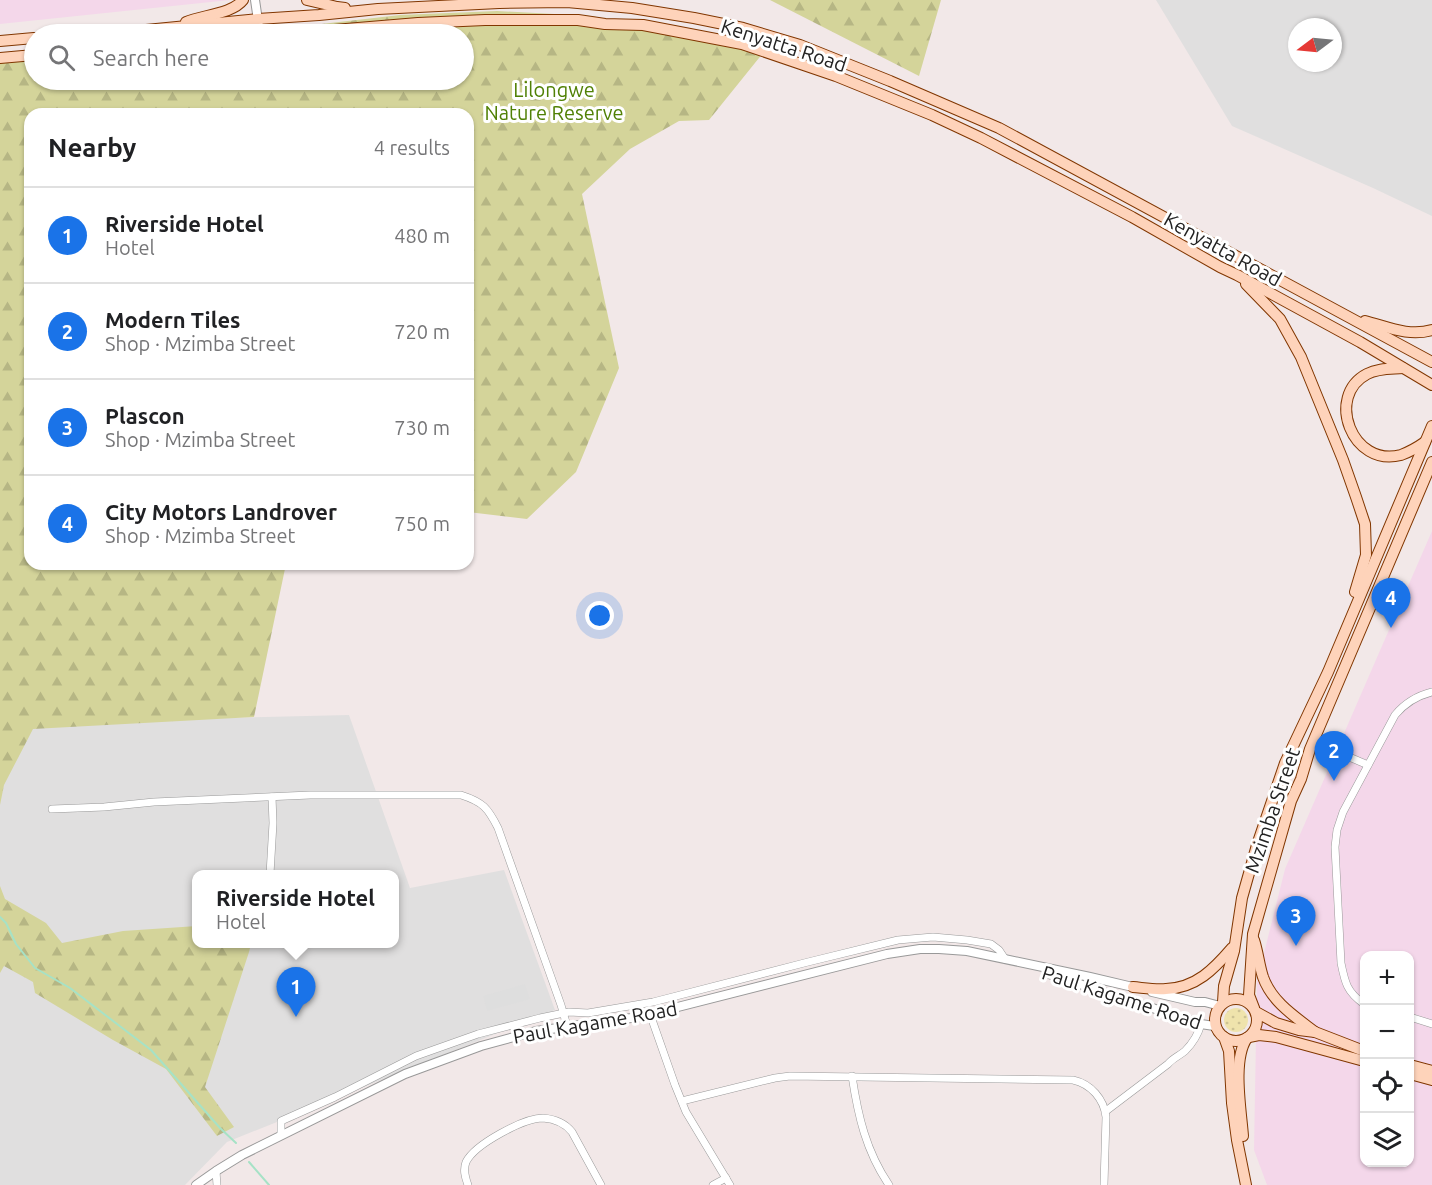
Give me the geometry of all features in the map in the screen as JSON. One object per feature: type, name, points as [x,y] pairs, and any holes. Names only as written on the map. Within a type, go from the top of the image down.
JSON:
[{"type":"main road","points":[[181,24],[225,11],[239,5],[243,0]]},
{"type":"main road","points":[[307,0],[337,7],[378,9]]},
{"type":"main road","name":"Kenyatta Road","points":[[210,24],[378,9],[488,3],[567,2],[632,8],[743,28],[800,45],[999,128],[1432,362]]},
{"type":"main road","name":"Kenyatta Road","points":[[406,24],[578,20],[643,26],[742,44],[798,62],[893,98],[981,138],[1132,217],[1432,384]]},
{"type":"main road","points":[[0,41],[24,39]]},
{"type":"main road","points":[[0,58],[24,56]]},
{"type":"main road","points":[[1237,275],[1280,319],[1301,357],[1343,460],[1365,524],[1366,555],[1342,639]]},
{"type":"main road","points":[[1350,317],[1405,332],[1422,333],[1432,330]]},
{"type":"main road","points":[[1403,368],[1380,369],[1365,375],[1356,383],[1348,396],[1346,421],[1361,446],[1373,453],[1386,456],[1400,455],[1425,441]]},
{"type":"main road","name":"Mzimba Street","points":[[1221,1004],[1235,944],[1242,898],[1285,763],[1328,672],[1432,426]]},
{"type":"main road","name":"Mzimba Street","points":[[1255,1010],[1249,994],[1252,934],[1291,801],[1432,462]]},
{"type":"main road","points":[[1420,490],[1432,479]]},
{"type":"main road","points":[[1252,934],[1263,976],[1269,989],[1277,1001],[1315,1032]]},
{"type":"main road","points":[[1133,987],[1167,989],[1189,985],[1204,977],[1220,963],[1235,944]]},
{"type":"main road","points":[[1246,1185],[1232,1103],[1229,1051],[1214,1020],[1221,1004],[1234,998],[1240,998],[1276,1023],[1315,1032],[1360,1049]]},
{"type":"main road","points":[[1244,1172],[1240,1055],[1244,1043],[1256,1028],[1255,1010]]},
{"type":"main road","points":[[1222,1036],[1235,1041],[1259,1035],[1276,1036],[1360,1060]]},
{"type":"main road","points":[[1414,1066],[1432,1071]]},
{"type":"main road","points":[[1414,1075],[1432,1080]]},
{"type":"street","points":[[255,0],[259,24]]},
{"type":"street","points":[[1360,1001],[1352,995],[1344,979],[1341,963],[1336,830],[1343,812],[1395,715],[1404,704],[1432,692]]},
{"type":"street","points":[[1314,742],[1368,765]]},
{"type":"street","points":[[52,809],[321,795],[461,795],[480,802],[498,828],[567,1026]]},
{"type":"street","points":[[270,870],[272,797]]},
{"type":"street","points":[[280,1135],[281,1121],[406,1060],[478,1035],[563,1013],[588,1013],[653,1002],[898,940],[933,938],[991,944],[1005,959]]},
{"type":"street","name":"Paul Kagame Road","points":[[196,1185],[216,1171],[280,1135],[415,1070],[507,1038],[536,1030],[632,1018],[903,951],[939,949],[967,951],[1195,1002],[1221,1004]]},
{"type":"street","name":"Paul Kagame Road","points":[[1020,963],[1201,1024],[1214,1026],[1222,1036]]},
{"type":"street","points":[[650,1014],[681,1101],[730,1185]]},
{"type":"street","points":[[1414,1018],[1432,1024]]},
{"type":"street","points":[[1106,1111],[1183,1052],[1197,1037],[1201,1024]]},
{"type":"street","points":[[681,1101],[790,1076],[1073,1080],[1086,1084],[1102,1101],[1106,1111],[1104,1185]]},
{"type":"street","points":[[852,1076],[867,1144],[888,1185]]},
{"type":"street","points":[[468,1185],[465,1164],[475,1151],[502,1132],[542,1118],[567,1126],[600,1185]]},
{"type":"street","points":[[216,1171],[218,1185]]},
{"type":"street","points":[[713,1185],[726,1178]]},
{"type":"shaded area","points":[[0,0],[230,0],[0,24]]},
{"type":"shaded area","points":[[1156,0],[1432,0],[1432,216],[1232,126]]},
{"type":"shaded area","points":[[1432,531],[1432,1185],[1267,1185],[1254,1150],[1257,981],[1285,869]]},
{"type":"shaded area","points":[[349,715],[410,888],[504,870],[555,1010],[227,1142],[185,1185],[0,1185],[0,720],[26,723]]},
{"type":"shaded area","points":[[525,984],[530,999],[487,1011],[483,996]]},
{"type":"shaded area","points":[[1236,1008],[1245,1011],[1248,1020],[1245,1029],[1236,1032],[1227,1029],[1224,1020],[1227,1011]]},
{"type":"green space","points":[[770,0],[941,0],[919,76]]},
{"type":"green space","name":"Lilongwe Nature Reserve","points":[[497,11],[591,16],[767,48],[709,120],[679,121],[630,149],[582,194],[619,368],[576,472],[527,519],[474,513],[474,108],[24,108],[24,570],[285,570],[254,717],[33,729],[4,785],[0,805],[0,62],[24,59],[24,90],[474,90],[474,24],[321,24],[400,15]]},
{"type":"green space","points":[[0,886],[5,899],[46,923],[62,943],[123,931],[192,926],[192,948],[250,948],[205,1087],[234,1127],[217,1136],[166,1069],[35,993],[33,982],[4,966],[0,973]]},
{"type":"waterway","points":[[0,917],[6,923],[16,944],[35,968],[70,988],[151,1050],[236,1143]]},
{"type":"waterway","points":[[249,1162],[269,1185]]},
{"type":"place","name":"City Motors Landrover","points":[[1391,628]]},
{"type":"place","name":"Modern Tiles","points":[[1334,781]]},
{"type":"place","name":"Plascon","points":[[1296,946]]},
{"type":"place","name":"Riverside Hotel","points":[[296,1017]]}]
